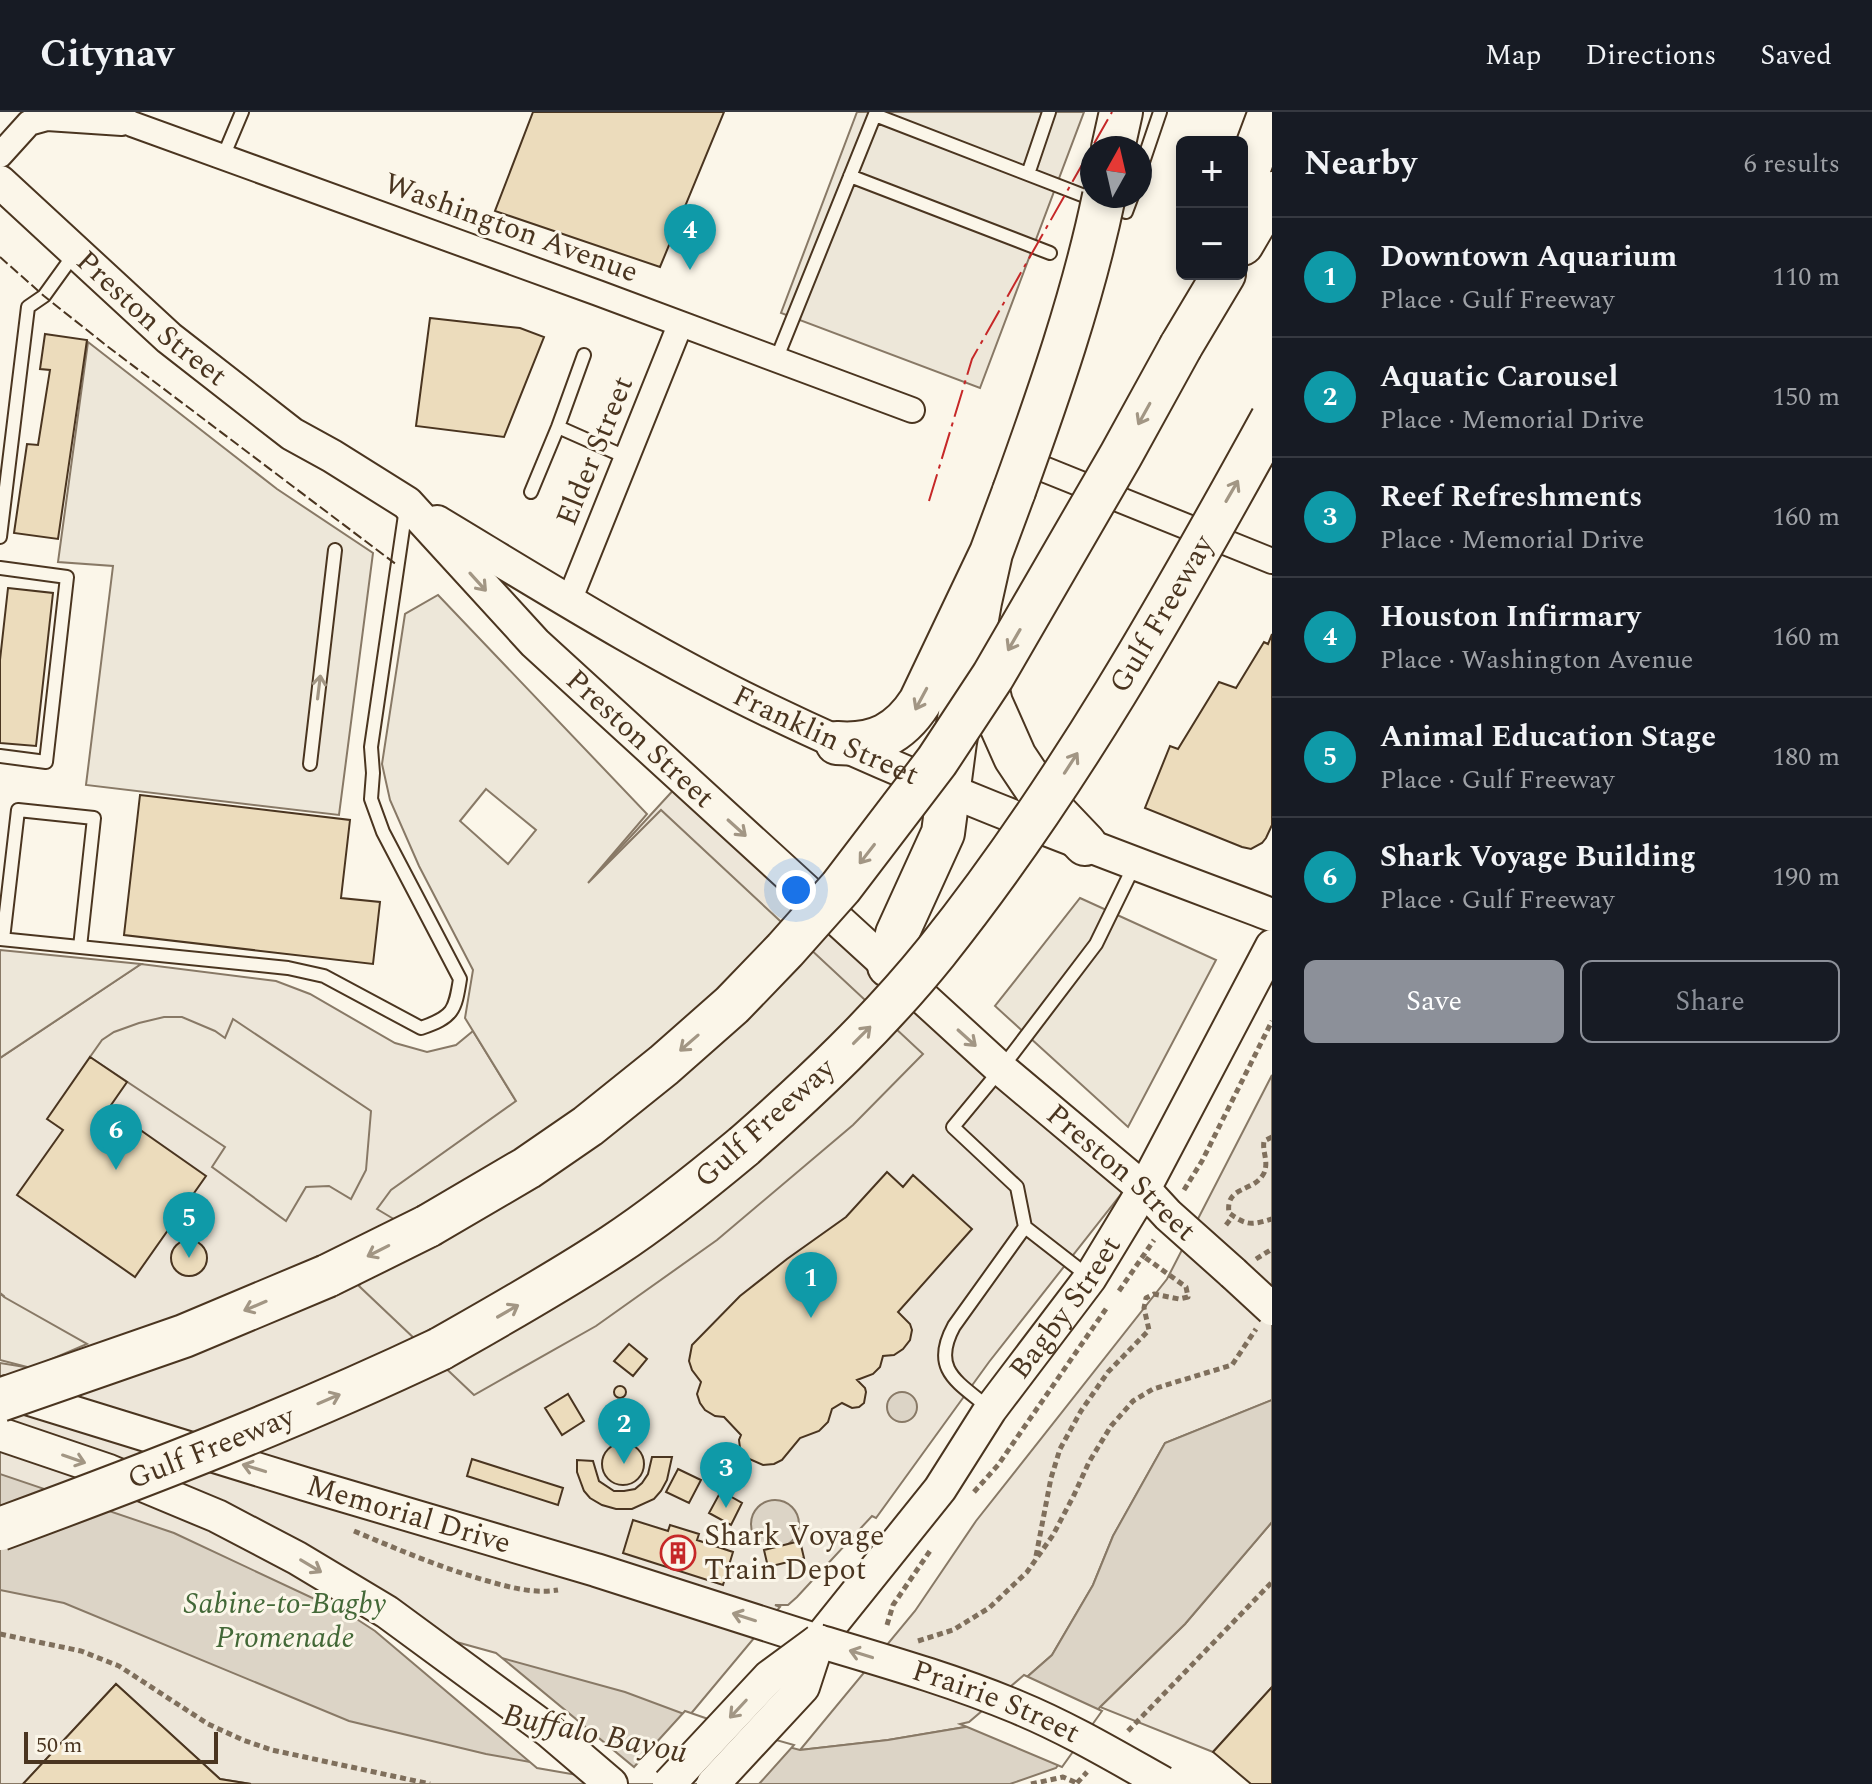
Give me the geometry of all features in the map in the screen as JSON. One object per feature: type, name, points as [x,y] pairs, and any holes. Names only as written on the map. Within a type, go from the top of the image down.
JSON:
[{"type":"highway","points":[[1116,136],[1121,112]]},
{"type":"highway","points":[[1248,171],[1270,112]]},
{"type":"highway","points":[[1248,234],[1272,193]]},
{"type":"highway","points":[[837,743],[852,743],[894,732],[913,713],[1030,480],[1101,208]]},
{"type":"highway","points":[[1181,346],[1207,280]]},
{"type":"highway","points":[[0,1400],[184,1336],[327,1276],[428,1226],[527,1168],[588,1126],[732,1005],[841,887],[937,761],[993,676],[1220,280]]},
{"type":"highway","name":"Gulf Freeway","points":[[0,1529],[282,1419],[440,1349],[613,1246],[666,1209],[753,1138],[873,1024],[934,954],[998,870],[1106,708],[1272,419]]},
{"type":"highway","points":[[889,966],[897,934],[943,833],[947,791],[991,553]]},
{"type":"highway","points":[[980,602],[980,656],[991,703],[1015,757],[1045,802],[1085,844]]},
{"type":"main road","name":"Preston Street","points":[[0,182],[169,338],[292,434],[407,503],[535,643],[1001,1069],[1144,1189],[1168,1215],[1233,1273],[1266,1317]]},
{"type":"main road","name":"Franklin Street","points":[[407,503],[569,601],[765,709],[947,791],[1272,915]]},
{"type":"main road","name":"Bagby Street","points":[[669,1784],[769,1677],[818,1641],[922,1536],[940,1489],[990,1410],[1090,1278],[1144,1189],[1272,946]]},
{"type":"main road","name":"Memorial Drive","points":[[0,1390],[596,1570],[818,1641]]},
{"type":"main road","points":[[0,1434],[109,1471],[217,1516],[297,1558],[387,1612],[549,1731],[611,1784]]},
{"type":"main road","name":"Bagby Street","points":[[713,1784],[803,1687],[818,1641]]},
{"type":"main road","name":"Prairie Street","points":[[818,1641],[934,1676],[1017,1707],[1090,1742],[1164,1784]]},
{"type":"street","name":"Washington Avenue","points":[[107,112],[132,124],[912,410]]},
{"type":"street","name":"Washington Avenue","points":[[0,155],[29,123],[47,118],[132,124]]},
{"type":"street","name":"Elder Street","points":[[569,601],[680,325]]},
{"type":"street","points":[[1030,480],[1272,561]]},
{"type":"lane","points":[[223,157],[242,112]]},
{"type":"lane","points":[[1028,174],[1049,112]]},
{"type":"lane","points":[[1152,136],[1160,112]]},
{"type":"lane","points":[[776,360],[876,114],[1080,194]]},
{"type":"lane","points":[[850,176],[1050,253]]},
{"type":"lane","points":[[0,537],[28,307],[44,296],[75,253]]},
{"type":"lane","points":[[531,492],[584,355]]},
{"type":"lane","points":[[558,427],[628,458]]},
{"type":"lane","points":[[80,947],[94,818],[18,810],[2,939],[80,947],[288,968],[324,976],[421,1028],[443,1021],[456,1003],[460,979],[383,832],[371,799],[371,747],[407,503]]},
{"type":"lane","points":[[310,764],[335,550]]},
{"type":"lane","points":[[0,568],[67,577],[46,762],[0,756]]},
{"type":"lane","points":[[1090,1278],[1025,1227],[1017,1187],[953,1127],[1096,944],[1136,863]]},
{"type":"lane","points":[[990,1410],[958,1383],[947,1369],[944,1356],[946,1341],[1025,1227]]},
{"type":"path","points":[[1184,1189],[1202,1161],[1272,1021]]},
{"type":"path","points":[[1272,1137],[1264,1141],[1267,1162],[1262,1176],[1255,1185],[1233,1195],[1228,1205],[1229,1213],[1239,1221],[1255,1225],[1272,1219]]},
{"type":"path","points":[[1226,1225],[1233,1216]]},
{"type":"path","points":[[969,1498],[998,1465],[1152,1243]]},
{"type":"path","points":[[1264,1254],[1272,1249]]},
{"type":"path","points":[[1034,1562],[1060,1449],[1108,1372],[1149,1330],[1144,1308],[1146,1298],[1154,1294],[1179,1299],[1188,1297],[1186,1287],[1143,1256]]},
{"type":"path","points":[[911,1644],[953,1630],[989,1608],[1027,1572],[1060,1521],[1111,1426],[1133,1401],[1153,1389],[1232,1365],[1266,1317]]},
{"type":"path","points":[[887,1625],[922,1536]]},
{"type":"path","points":[[1121,1738],[1272,1582]]},
{"type":"path","points":[[0,1634],[81,1651],[119,1666],[208,1724],[257,1745],[308,1759],[430,1784]]},
{"type":"path","points":[[1031,1784],[1063,1777],[1078,1784],[1089,1771]]},
{"type":"green space","name":"Sabine-to-Bagby Promenade","points":[[678,785],[1125,1189],[989,1362],[876,1518],[872,1516],[788,1605],[775,1605],[780,1607],[689,1716],[626,1784],[251,1784],[220,1779],[116,1684],[23,1784],[0,1784],[0,1363],[31,1368],[4,1296],[0,1293],[0,1058],[141,964],[276,981],[310,994],[395,1043],[427,1052],[456,1045],[473,1031],[516,1101],[577,895]]},
{"type":"green space","points":[[1272,1075],[1272,1400],[1165,1443],[1113,1536],[1093,1585],[1052,1655],[971,1726],[800,1750],[915,1611],[976,1521],[1167,1279]]},
{"type":"green space","points":[[1272,1522],[1272,1687],[1213,1752],[1100,1707],[1185,1624]]},
{"type":"shaded area","points":[[857,112],[1084,112],[980,388],[781,313]]},
{"type":"shaded area","points":[[88,342],[277,489],[373,553],[339,815],[86,785],[113,566],[58,562]]},
{"type":"shaded area","points":[[438,595],[647,814],[588,883],[661,810],[923,1054],[853,1125],[717,1240],[596,1326],[474,1395],[359,1286],[402,1224],[377,1209],[391,1190],[516,1101],[465,1018],[473,970],[419,866],[390,800],[382,764],[405,614]],"holes":[[[486,789],[536,830],[508,864],[460,821]]]},
{"type":"shaded area","points":[[1080,898],[1216,960],[1128,1127],[995,1006]]},
{"type":"shaded area","points":[[0,950],[141,964],[0,1058]]},
{"type":"shaded area","points":[[164,1017],[182,1017],[225,1038],[233,1019],[371,1111],[366,1170],[351,1199],[329,1186],[306,1187],[286,1221],[212,1167],[225,1147],[90,1057],[102,1040],[114,1032]]},
{"type":"shaded area","points":[[0,1293],[87,1344],[31,1368],[0,1360]]},
{"type":"water","points":[[902,1392],[913,1396],[917,1407],[913,1418],[902,1422],[891,1418],[887,1407],[891,1396]]},
{"type":"water","name":"Buffalo Bayou","points":[[1272,1400],[1272,1522],[1185,1624],[1100,1707],[1056,1768],[1010,1784],[652,1784],[486,1754],[349,1721],[64,1603],[0,1590],[0,1474],[174,1533],[353,1617],[625,1692],[735,1733],[800,1750],[888,1740],[971,1726],[1052,1655],[1093,1585],[1113,1536],[1165,1443]]},
{"type":"water","points":[[775,1500],[792,1507],[799,1524],[792,1541],[775,1548],[758,1541],[751,1524],[758,1507]]},
{"type":"pier","points":[[332,1603],[355,1614],[496,1653],[634,1767],[685,1711],[794,1745],[759,1784],[629,1784],[537,1768],[375,1631]]},
{"type":"pier","points":[[1024,1675],[1102,1711],[1062,1767],[960,1724],[969,1722]]},
{"type":"building","points":[[533,112],[724,112],[660,267],[495,211]]},
{"type":"building","points":[[430,318],[520,328],[544,337],[504,437],[416,426]]},
{"type":"building","points":[[45,334],[87,340],[58,539],[14,533],[27,444],[38,445],[50,370],[40,369]]},
{"type":"building","points":[[8,588],[53,593],[36,746],[0,743],[0,660]]},
{"type":"building","points":[[1272,634],[1272,825],[1262,843],[1251,849],[1145,808],[1170,746],[1178,749],[1219,682],[1236,688]]},
{"type":"building","points":[[140,795],[350,820],[341,898],[380,902],[373,964],[124,935]]},
{"type":"building","points":[[90,1057],[127,1082],[109,1108],[206,1176],[135,1277],[17,1195],[63,1130],[47,1119]]},
{"type":"building","points":[[887,1172],[903,1187],[913,1175],[972,1229],[898,1312],[910,1324],[910,1340],[894,1355],[883,1356],[880,1367],[873,1374],[857,1380],[865,1388],[864,1403],[852,1408],[842,1403],[832,1409],[828,1422],[819,1431],[800,1438],[782,1460],[774,1464],[763,1465],[747,1458],[740,1448],[741,1435],[724,1417],[715,1416],[700,1403],[697,1394],[701,1382],[689,1361],[692,1345],[740,1296],[846,1217]]},
{"type":"building","points":[[189,1240],[202,1245],[207,1258],[202,1271],[189,1276],[176,1271],[171,1258],[176,1245]]},
{"type":"building","points":[[629,1344],[647,1359],[633,1376],[614,1361]]},
{"type":"building","points":[[615,1387],[625,1387],[625,1397],[615,1397]]},
{"type":"building","points":[[568,1394],[584,1421],[562,1435],[545,1408]]},
{"type":"building","points":[[623,1443],[638,1449],[644,1464],[638,1479],[623,1485],[608,1479],[602,1464],[608,1449]]},
{"type":"building","points":[[652,1457],[672,1457],[667,1480],[654,1499],[632,1509],[616,1509],[590,1498],[577,1472],[577,1460],[593,1461],[599,1481],[614,1491],[635,1489],[648,1474]]},
{"type":"building","points":[[472,1459],[563,1488],[558,1505],[467,1476]]},
{"type":"building","points":[[678,1469],[701,1480],[689,1503],[666,1492]]},
{"type":"building","points":[[721,1491],[742,1503],[731,1525],[709,1513]]},
{"type":"building","name":"Shark Voyage Train Depot","points":[[633,1520],[668,1531],[670,1525],[699,1534],[697,1540],[733,1552],[723,1585],[623,1553]]},
{"type":"building","points":[[800,1541],[804,1558],[768,1567],[764,1550]]},
{"type":"building","points":[[116,1684],[220,1779],[251,1784],[23,1784]]},
{"type":"building","points":[[1272,1687],[1272,1784],[1251,1784],[1213,1752]]},
{"type":"fence","points":[[0,257],[107,346],[397,565]]},
{"type":"power","points":[[929,501],[972,359],[1112,112]]},
{"type":"place","name":"Houston Infirmary","points":[[690,270]]},
{"type":"place","name":"Shark Voyage Building","points":[[116,1170]]},
{"type":"place","name":"Animal Education Stage","points":[[189,1258]]},
{"type":"place","name":"Downtown Aquarium","points":[[811,1318]]},
{"type":"place","name":"Aquatic Carousel","points":[[624,1464]]},
{"type":"place","name":"Reef Refreshments","points":[[726,1508]]},
{"type":"place","name":"Shark Voyage Train Depot","points":[[678,1553]]}]
